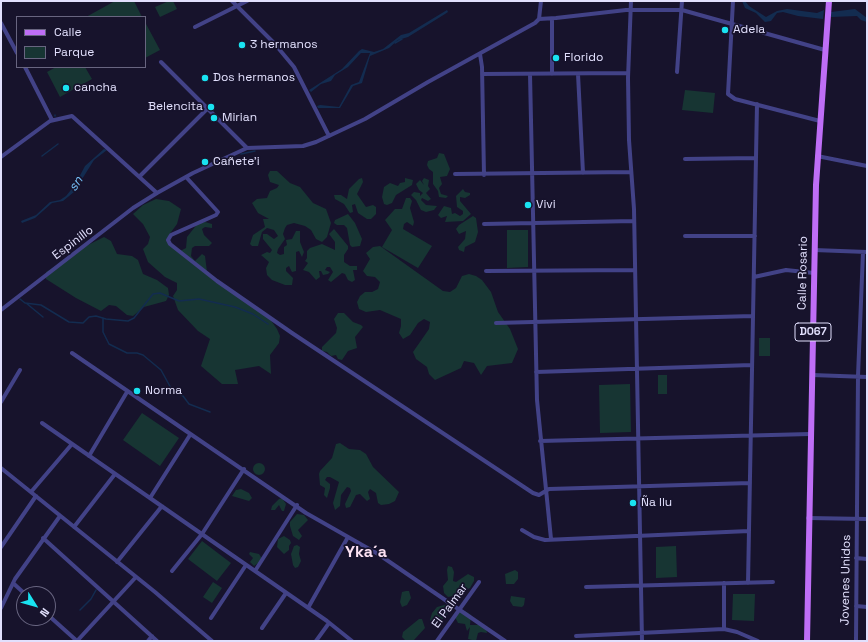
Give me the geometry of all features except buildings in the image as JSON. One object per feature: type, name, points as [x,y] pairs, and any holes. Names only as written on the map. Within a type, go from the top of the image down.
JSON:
[{"type":"main road","name":"Calle Rosario","points":[[807,641],[808,518],[817,156],[829,1]]},
{"type":"street","points":[[232,1],[234,7],[288,59],[329,136]]},
{"type":"street","points":[[195,26],[227,12],[247,1]]},
{"type":"street","points":[[161,62],[247,148],[303,146],[329,136],[365,119],[535,23],[539,19],[541,1]]},
{"type":"street","points":[[631,1],[628,73],[634,221],[642,641]]},
{"type":"street","points":[[677,72],[682,1]]},
{"type":"street","points":[[733,1],[730,23],[728,94],[735,99],[820,121]]},
{"type":"street","points":[[539,19],[552,19],[631,9],[682,10],[825,50]]},
{"type":"street","points":[[552,19],[552,74]]},
{"type":"street","points":[[1,23],[16,51]]},
{"type":"street","points":[[480,54],[482,60],[484,175]]},
{"type":"street","points":[[25,68],[52,120]]},
{"type":"street","points":[[482,74],[628,73]]},
{"type":"street","points":[[530,74],[536,372],[540,441],[551,539]]},
{"type":"street","points":[[578,74],[583,173]]},
{"type":"street","points":[[748,583],[757,104]]},
{"type":"street","points":[[140,176],[207,109]]},
{"type":"street","points":[[1,157],[21,141],[52,120],[69,116],[74,117],[157,193]]},
{"type":"street","name":"Espinillo","points":[[1,310],[133,208],[186,177],[247,148]]},
{"type":"street","points":[[817,156],[867,166]]},
{"type":"street","points":[[684,159],[756,158]]},
{"type":"street","points":[[455,174],[484,175],[631,172]]},
{"type":"street","points":[[186,177],[218,212],[171,235],[168,240],[170,244],[217,281],[292,333],[533,493],[539,495],[545,490],[549,489],[750,483]]},
{"type":"street","points":[[484,224],[634,221]]},
{"type":"street","points":[[685,236],[755,236]]},
{"type":"street","points":[[814,250],[865,252]]},
{"type":"street","name":"Jovenes Unidos","points":[[856,641],[858,376],[865,252]]},
{"type":"street","points":[[486,271],[534,272],[635,270]]},
{"type":"street","points":[[754,277],[786,270],[814,273]]},
{"type":"street","points":[[496,323],[753,316]]},
{"type":"street","points":[[72,353],[190,435],[244,469],[323,524],[378,554],[505,641]]},
{"type":"street","points":[[536,372],[752,365]]},
{"type":"street","points":[[1,402],[20,370]]},
{"type":"street","points":[[812,375],[867,377]]},
{"type":"street","points":[[90,456],[127,392]]},
{"type":"street","points":[[42,423],[308,608],[352,641]]},
{"type":"street","points":[[540,441],[751,434],[810,434]]},
{"type":"street","points":[[150,498],[190,435]]},
{"type":"street","points":[[31,492],[72,444]]},
{"type":"street","points":[[1,468],[136,577],[212,641]]},
{"type":"street","points":[[172,571],[202,534],[244,469]]},
{"type":"street","points":[[74,527],[115,474]]},
{"type":"street","points":[[1,547],[36,496]]},
{"type":"street","points":[[255,571],[297,505]]},
{"type":"street","points":[[117,562],[162,506]]},
{"type":"street","points":[[1,608],[13,583],[43,538],[60,516]]},
{"type":"street","points":[[808,518],[867,520]]},
{"type":"street","points":[[522,530],[538,538],[551,539],[749,532]]},
{"type":"street","points":[[308,608],[348,537]]},
{"type":"street","points":[[43,538],[157,641]]},
{"type":"street","points":[[856,558],[867,558]]},
{"type":"street","points":[[211,618],[246,565]]},
{"type":"street","points":[[56,622],[77,641],[136,577]]},
{"type":"street","name":"El Palmar","points":[[437,641],[479,582]]},
{"type":"street","points":[[586,587],[641,584],[773,582]]},
{"type":"street","points":[[13,583],[16,586]]},
{"type":"street","points":[[724,583],[724,629]]},
{"type":"street","points":[[262,628],[286,593]]},
{"type":"street","points":[[856,606],[867,607]]},
{"type":"street","points":[[316,641],[329,623]]},
{"type":"street","points":[[576,636],[724,629],[758,641]]},
{"type":"street","points":[[148,641],[152,636]]},
{"type":"green space","points":[[115,1],[134,1],[142,16],[88,16]]},
{"type":"green space","points":[[169,1],[173,1],[177,9],[160,17],[155,7]]},
{"type":"green space","points":[[146,24],[160,50],[146,57]]},
{"type":"green space","name":"cancha","points":[[54,68],[86,68],[92,79],[60,97],[47,72]]},
{"type":"green space","points":[[685,90],[715,93],[713,113],[682,110]]},
{"type":"green space","points":[[439,153],[444,154],[450,169],[447,176],[440,177],[442,184],[439,188],[441,194],[448,196],[446,198],[439,197],[438,191],[433,184],[433,172],[427,165],[428,161],[437,158]]},
{"type":"green space","points":[[270,171],[277,171],[290,183],[300,187],[313,203],[326,209],[331,223],[327,237],[322,242],[316,239],[311,230],[305,226],[294,223],[287,225],[285,228],[283,234],[285,239],[277,253],[280,255],[284,254],[284,247],[287,245],[286,240],[292,239],[296,231],[300,231],[300,242],[304,252],[302,257],[299,251],[296,252],[296,271],[292,272],[289,266],[286,268],[286,271],[293,278],[292,285],[285,285],[272,280],[267,275],[266,268],[269,262],[261,255],[267,252],[270,253],[272,250],[263,239],[263,234],[267,234],[274,239],[278,236],[274,230],[267,228],[262,232],[258,246],[252,246],[250,244],[253,235],[265,227],[263,219],[269,219],[258,213],[252,203],[257,199],[267,198],[270,191],[277,188],[279,185],[270,182],[268,175]]},
{"type":"green space","points":[[362,178],[363,182],[357,194],[366,207],[373,205],[376,207],[376,214],[371,219],[367,219],[358,213],[355,204],[352,205],[353,212],[350,213],[344,204],[335,199],[334,195],[341,195],[347,199],[349,189]]},
{"type":"green space","points":[[405,178],[413,180],[412,185],[396,195],[392,203],[387,205],[384,204],[382,197],[384,187],[390,183],[398,186],[400,183],[405,182]]},
{"type":"green space","points":[[424,178],[429,180],[428,186],[430,189],[426,193],[431,199],[428,201],[422,198],[421,200],[426,205],[437,206],[434,210],[426,212],[421,210],[416,200],[411,195],[414,192],[420,193],[420,196],[423,193],[419,190],[416,184],[420,180],[424,185],[422,181]]},
{"type":"green space","points":[[463,189],[465,192],[470,193],[470,195],[465,198],[460,197],[460,201],[471,214],[463,221],[445,222],[447,216],[441,218],[438,215],[444,206],[451,208],[452,214],[455,213],[460,216],[463,214],[463,211],[457,207],[456,196]]},
{"type":"green space","points":[[406,198],[410,198],[412,201],[410,208],[414,222],[413,226],[407,222],[404,224],[403,229],[432,246],[418,268],[382,247],[392,230],[385,220],[395,209],[402,209]]},
{"type":"green space","points":[[156,199],[169,201],[181,209],[177,224],[169,235],[169,243],[180,251],[186,248],[187,237],[198,223],[205,222],[212,224],[212,228],[205,227],[202,229],[204,235],[212,243],[209,246],[195,246],[192,248],[191,256],[195,261],[202,254],[205,256],[207,272],[240,297],[265,312],[277,329],[280,336],[279,343],[270,355],[271,374],[259,366],[235,370],[238,384],[222,384],[201,366],[210,339],[198,331],[178,310],[173,296],[177,290],[177,283],[165,277],[148,262],[143,249],[148,244],[150,237],[143,224],[133,214],[143,205]]},
{"type":"green space","points":[[348,214],[355,223],[362,239],[360,246],[352,247],[350,245],[347,228],[344,225],[337,225],[334,223],[335,220]]},
{"type":"green space","points":[[473,216],[476,218],[478,232],[475,242],[465,247],[464,252],[459,250],[458,247],[465,239],[466,231],[459,234],[456,229],[459,225]]},
{"type":"green space","points":[[334,229],[348,246],[348,249],[344,255],[344,262],[350,266],[357,266],[357,270],[353,270],[355,280],[352,282],[348,280],[345,274],[342,273],[331,282],[328,280],[333,272],[330,267],[327,267],[325,270],[330,272],[328,274],[323,275],[321,271],[319,271],[320,277],[316,280],[309,272],[303,270],[308,263],[305,261],[307,258],[307,251],[310,248],[322,244],[335,250],[335,242],[329,234]]},
{"type":"green space","points":[[507,230],[528,230],[528,267],[507,268]]},
{"type":"green space","points":[[104,237],[111,241],[117,254],[132,256],[138,260],[143,274],[157,280],[168,288],[169,295],[166,301],[144,307],[133,316],[127,315],[116,306],[109,305],[101,311],[76,298],[46,279],[46,272],[59,264],[70,254]]},
{"type":"green space","points":[[380,246],[443,291],[450,292],[456,288],[462,276],[469,274],[482,280],[491,292],[498,312],[510,329],[518,349],[512,363],[487,366],[481,375],[474,363],[464,361],[461,368],[435,380],[429,374],[427,367],[416,359],[413,352],[429,329],[430,322],[424,319],[418,323],[410,335],[403,339],[399,333],[401,319],[380,310],[366,312],[359,309],[357,302],[360,296],[365,292],[372,292],[378,289],[380,282],[375,277],[367,276],[363,271],[370,259],[366,253],[373,247]]},
{"type":"green space","points":[[338,313],[344,313],[353,322],[363,327],[355,337],[357,348],[348,351],[342,360],[338,359],[336,355],[331,356],[327,352],[322,351],[322,347],[336,333],[337,328],[334,319]]},
{"type":"green space","points":[[759,338],[770,338],[770,356],[759,356]]},
{"type":"green space","points":[[658,375],[667,375],[667,394],[658,394]]},
{"type":"green space","points":[[630,384],[631,432],[600,433],[599,385]]},
{"type":"green space","points":[[142,413],[179,438],[160,466],[123,440]]},
{"type":"green space","points":[[340,443],[349,449],[360,450],[366,454],[373,467],[399,492],[395,501],[389,504],[381,505],[378,503],[376,493],[370,489],[368,492],[370,499],[367,501],[360,494],[356,495],[350,507],[346,508],[345,504],[351,491],[350,488],[347,487],[341,495],[340,506],[335,510],[333,503],[339,482],[327,477],[325,480],[330,484],[330,488],[327,498],[324,495],[325,488],[320,485],[319,474],[332,458],[336,444]]},
{"type":"green space","points":[[257,463],[261,463],[265,469],[261,475],[257,475],[253,471],[253,467]]},
{"type":"green space","points":[[241,489],[249,493],[252,498],[249,501],[232,496],[236,490]]},
{"type":"green space","points":[[282,498],[286,504],[284,511],[282,511],[279,505],[275,510],[271,510],[272,506]]},
{"type":"green space","points":[[297,514],[304,515],[308,520],[298,530],[302,536],[299,540],[293,536],[290,526],[290,522]]},
{"type":"green space","points":[[284,536],[290,540],[291,543],[289,550],[284,554],[277,547],[278,539]]},
{"type":"green space","points":[[202,541],[231,563],[217,581],[188,559]]},
{"type":"green space","points":[[297,545],[300,547],[299,554],[301,561],[298,567],[295,568],[291,554],[294,546]]},
{"type":"green space","points":[[676,546],[677,577],[656,578],[656,547]]},
{"type":"green space","points":[[250,552],[259,554],[261,557],[261,561],[254,566],[250,562],[253,558],[249,554]]},
{"type":"green space","points":[[448,566],[452,567],[454,572],[453,581],[456,582],[468,574],[474,577],[474,581],[470,588],[448,597],[444,593],[443,586],[448,580]]},
{"type":"green space","points":[[515,570],[518,572],[518,579],[514,584],[506,584],[505,574]]},
{"type":"green space","points":[[213,582],[222,588],[212,603],[203,597]]},
{"type":"green space","points":[[409,591],[411,598],[407,605],[402,607],[400,602],[402,592]]},
{"type":"green space","points":[[733,594],[755,594],[754,621],[732,620]]},
{"type":"green space","points":[[511,596],[525,598],[524,605],[522,607],[513,606],[510,601]]},
{"type":"green space","points":[[448,604],[450,607],[447,614],[440,622],[433,624],[430,620],[432,613],[437,607]]},
{"type":"green space","points":[[465,611],[471,615],[470,625],[484,625],[486,628],[487,633],[478,633],[476,641],[468,639],[470,627],[467,631],[465,624],[458,623],[454,615],[455,612]]},
{"type":"green space","points":[[419,619],[422,619],[425,628],[414,640],[405,640],[402,637],[403,632]]},
{"type":"water","points":[[742,1],[745,1],[749,6],[766,17],[777,11],[787,9],[817,13],[824,10],[823,19],[798,16],[783,12],[777,13],[771,21],[765,22],[756,13],[745,8]]},
{"type":"water","points":[[855,9],[867,18],[867,22],[861,20],[857,16],[831,17],[831,12]]},
{"type":"water","points":[[447,10],[448,12],[408,37],[398,40],[389,48],[370,56],[362,83],[353,86],[340,108],[318,108],[317,106],[320,105],[339,107],[351,85],[359,82],[370,53],[361,53],[348,67],[335,75],[331,81],[321,84],[311,92],[309,90],[342,69],[359,51],[362,49],[374,52],[383,49],[401,35],[409,33]]},
{"type":"water","name":"sn","points":[[104,149],[107,150],[94,160],[74,192],[63,201],[52,203],[35,218],[22,223],[21,221],[36,215],[50,202],[60,200],[66,196],[75,185],[85,166]]},
{"type":"waterway","points":[[395,43],[402,39]]},
{"type":"waterway","points":[[42,156],[58,144]]},
{"type":"waterway","points":[[241,154],[255,151]]},
{"type":"waterway","points":[[20,299],[25,303],[41,305],[69,322],[83,323],[89,317],[96,316],[106,319],[128,321],[134,318],[153,294],[160,293],[179,301],[199,299],[235,307],[253,314],[268,324]]},
{"type":"waterway","points":[[26,303],[43,317]]},
{"type":"waterway","points":[[103,318],[103,332],[109,344],[127,353],[137,353],[143,355],[161,370],[172,390],[183,396],[189,404],[210,412]]},
{"type":"waterway","points":[[80,610],[91,599],[96,590]]},
{"type":"place","name":"Adela","points":[[725,30]]},
{"type":"place","name":"3 hermanos","points":[[242,45]]},
{"type":"place","name":"Florido","points":[[556,58]]},
{"type":"place","name":"Dos hermanos","points":[[205,78]]},
{"type":"place","name":"cancha","points":[[66,88]]},
{"type":"place","name":"Belencita","points":[[211,107]]},
{"type":"place","name":"Mirian","points":[[214,118]]},
{"type":"place","name":"Cañete'i","points":[[205,162]]},
{"type":"place","name":"Vivi","points":[[528,205]]},
{"type":"place","name":"Norma","points":[[137,391]]},
{"type":"place","name":"Ña Ilu","points":[[633,503]]},
{"type":"district","name":"Yka´a","points":[[366,553]]}]
